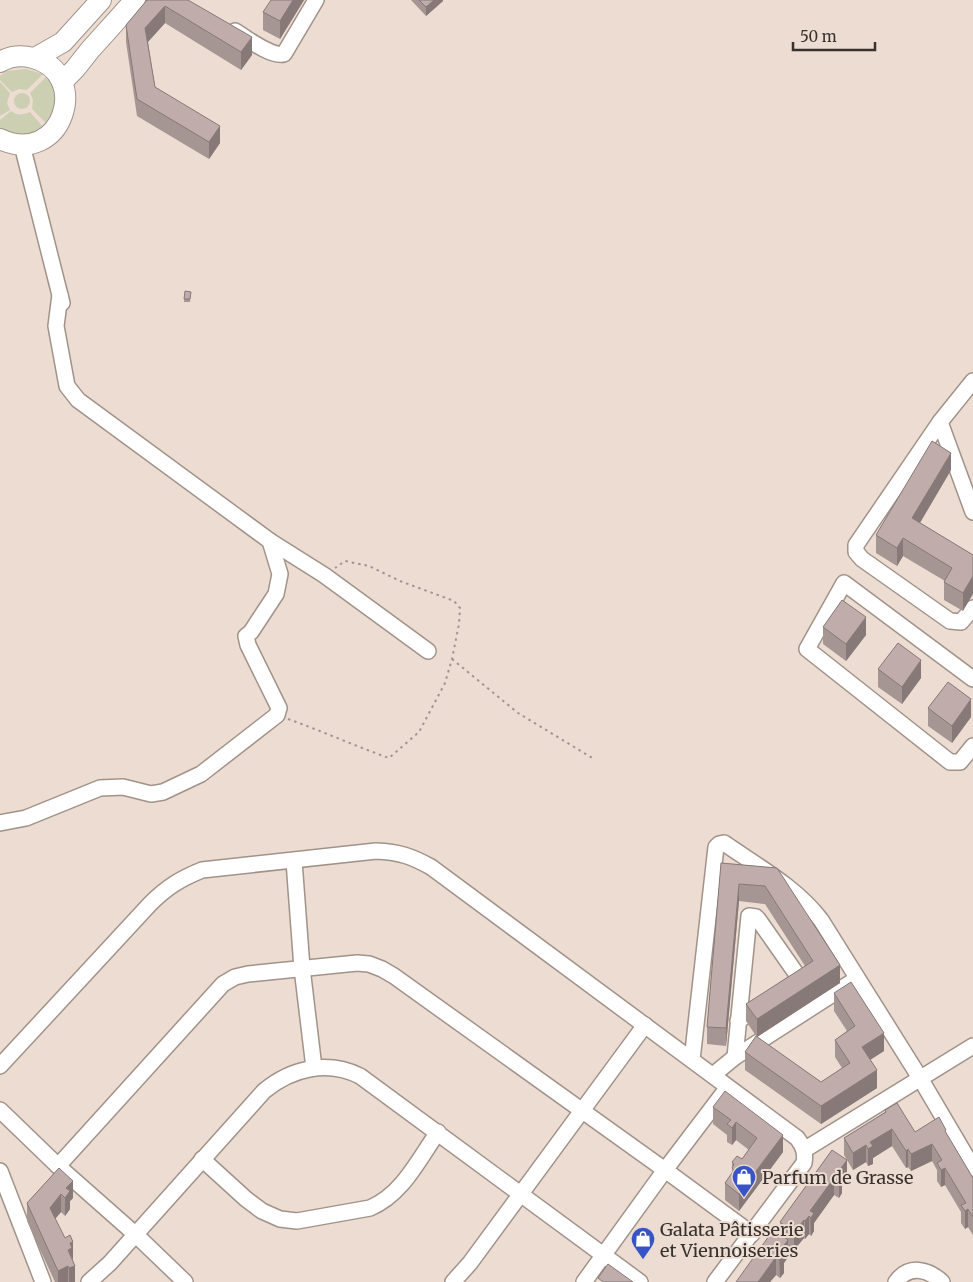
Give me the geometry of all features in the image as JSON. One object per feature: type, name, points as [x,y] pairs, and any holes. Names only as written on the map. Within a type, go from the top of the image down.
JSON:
[{"type":"main road","points":[[36,58],[63,42],[101,0]]},
{"type":"main road","points":[[62,82],[135,0]]},
{"type":"main road","points":[[0,62],[13,57],[36,58],[55,72],[62,82],[66,94],[66,107],[56,130],[46,138],[35,143],[8,144]]},
{"type":"street","points":[[221,22],[271,52],[278,55],[284,54],[316,0]]},
{"type":"street","points":[[8,144],[60,295],[67,322]]},
{"type":"street","points":[[60,295],[56,326],[67,386],[78,400],[270,542],[324,575],[428,651]]},
{"type":"street","points":[[973,381],[940,422],[856,545],[856,552],[862,559],[950,621],[960,622],[973,608]]},
{"type":"street","points":[[940,422],[973,512]]},
{"type":"street","points":[[0,823],[26,818],[100,788],[123,787],[151,794],[162,792],[201,774],[277,715],[280,708],[248,645],[246,636],[251,632],[276,594],[280,574],[270,542]]},
{"type":"street","points":[[973,679],[844,582],[807,649],[950,762],[960,762],[973,746]]},
{"type":"street","points":[[692,1060],[716,847],[718,844],[724,843],[811,906],[920,1078],[973,1168]]},
{"type":"street","points":[[0,1066],[150,904],[166,888],[183,878],[202,870],[376,851],[395,852],[412,857],[432,867],[797,1138],[804,1150],[804,1163],[715,1282]]},
{"type":"street","points":[[294,861],[302,968],[314,1068]]},
{"type":"street","points":[[735,1056],[738,1021],[749,916],[756,917],[800,979],[738,1021]]},
{"type":"street","points":[[58,1166],[223,984],[235,977],[248,974],[357,963],[369,964],[382,969],[666,1170],[752,1234]]},
{"type":"street","points":[[713,1075],[735,1056],[858,978]]},
{"type":"street","points":[[453,1282],[470,1263],[645,1025]]},
{"type":"street","points":[[804,1150],[973,1046]]},
{"type":"street","points":[[90,1282],[110,1263],[264,1091],[274,1082],[298,1071],[314,1068],[348,1070],[360,1076],[640,1282]]},
{"type":"street","points":[[584,1282],[729,1086]]},
{"type":"street","points":[[0,1110],[58,1166],[135,1234],[185,1282]]},
{"type":"street","points":[[202,1159],[262,1211],[280,1219],[297,1221],[363,1210],[380,1204],[398,1188],[438,1132]]},
{"type":"street","points":[[0,1171],[43,1282]]},
{"type":"street","points":[[896,1282],[906,1273],[920,1270],[928,1272],[942,1282]]},
{"type":"path","points":[[277,715],[389,758],[419,732],[445,683],[459,624],[460,608],[454,601],[400,581],[369,566],[345,561],[324,575]]},
{"type":"path","points":[[452,659],[518,713],[594,759]]},
{"type":"green space","points":[[26,69],[43,74],[27,90],[19,89],[12,92],[0,80],[0,76],[7,71]]},
{"type":"green space","points":[[46,77],[54,94],[54,106],[47,124],[32,109],[33,100],[30,93]]},
{"type":"green space","points":[[0,82],[10,93],[7,103],[10,110],[0,116]]},
{"type":"green space","points":[[19,93],[25,93],[30,98],[28,107],[19,109],[14,104],[14,98]]},
{"type":"green space","points":[[11,111],[20,115],[30,112],[42,126],[37,130],[21,135],[5,131],[0,128],[0,120]]},
{"type":"building","points":[[147,0],[188,0],[252,37],[241,52],[165,6],[145,28],[155,87],[220,126],[209,142],[137,99],[126,25]]},
{"type":"building","points":[[271,0],[293,0],[280,21],[263,12]]},
{"type":"building","points":[[419,0],[434,0],[426,7]]},
{"type":"building","points":[[185,291],[191,292],[190,299],[184,299]]},
{"type":"building","points":[[932,441],[951,453],[912,518],[973,555],[973,576],[963,593],[944,582],[952,568],[903,538],[897,548],[876,535]]},
{"type":"building","points":[[842,600],[866,617],[846,644],[823,627]]},
{"type":"building","points":[[898,643],[921,660],[902,687],[878,669]]},
{"type":"building","points":[[948,682],[971,699],[952,726],[928,708]]},
{"type":"building","points":[[721,863],[777,868],[840,965],[757,1019],[746,1004],[813,961],[765,886],[739,884],[726,1028],[707,1027]]},
{"type":"building","points":[[851,982],[884,1033],[862,1047],[877,1070],[821,1106],[745,1052],[756,1036],[821,1082],[850,1063],[835,1040],[855,1026],[834,993]]},
{"type":"building","points":[[725,1091],[783,1135],[739,1194],[725,1183],[734,1170],[732,1162],[737,1156],[742,1159],[757,1138],[736,1122],[732,1128],[727,1124],[731,1120],[713,1107]]},
{"type":"building","points":[[897,1103],[915,1132],[939,1117],[945,1131],[973,1178],[973,1217],[968,1209],[965,1211],[961,1205],[966,1203],[945,1168],[941,1170],[937,1163],[942,1160],[932,1144],[911,1154],[908,1149],[906,1151],[892,1129],[870,1142],[873,1146],[868,1149],[866,1145],[853,1153],[844,1138]]},
{"type":"building","points":[[832,1150],[847,1160],[838,1172],[842,1176],[839,1181],[834,1178],[810,1211],[814,1213],[811,1218],[809,1216],[804,1220],[794,1233],[780,1222]]},
{"type":"building","points":[[59,1168],[73,1181],[66,1188],[70,1191],[65,1198],[61,1194],[50,1208],[65,1238],[70,1235],[73,1242],[70,1243],[72,1248],[68,1250],[75,1266],[69,1268],[68,1266],[58,1271],[27,1203]]},
{"type":"building","points":[[774,1229],[788,1240],[779,1252],[784,1255],[780,1260],[776,1257],[758,1282],[736,1282]]},
{"type":"building","points":[[608,1264],[633,1282],[603,1282],[598,1278]]},
{"type":"place","name":"Parfum de Grasse","points":[[744,1198]]},
{"type":"place","name":"Galata Pâtisserie et Viennoiseries","points":[[643,1260]]}]
